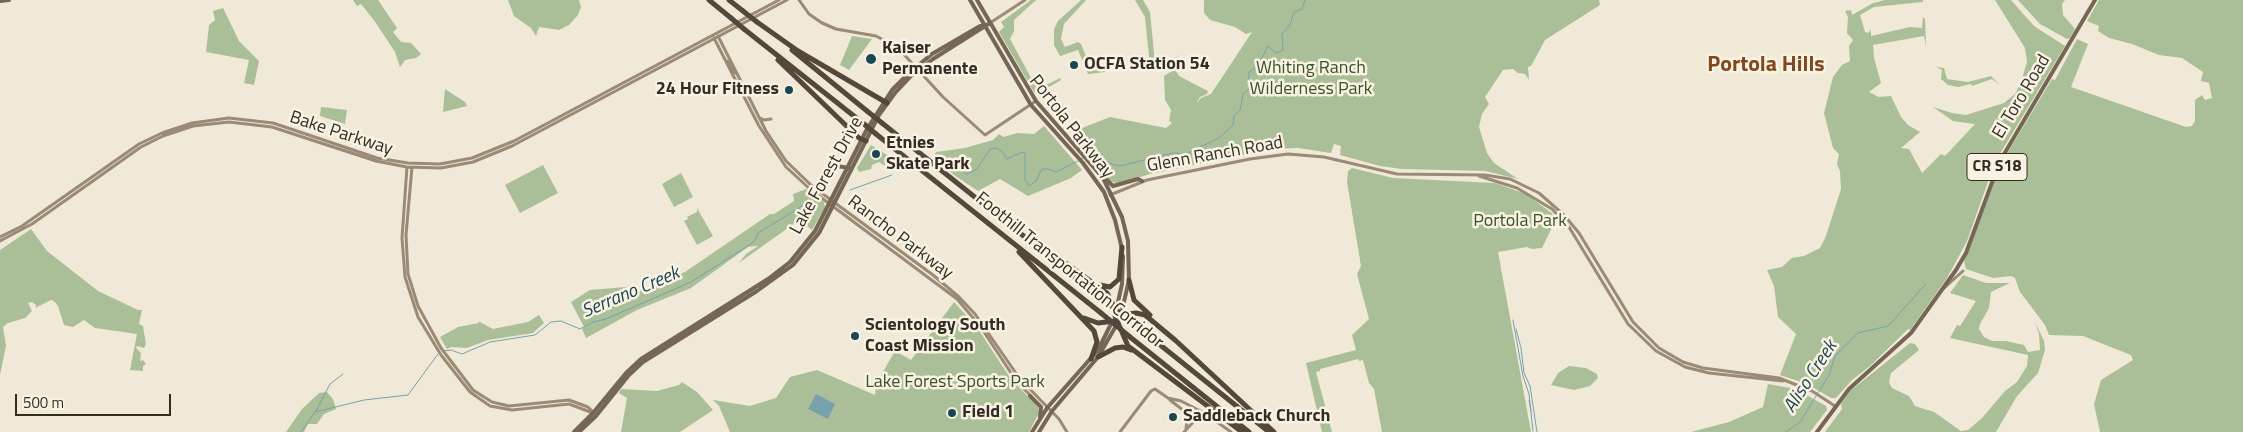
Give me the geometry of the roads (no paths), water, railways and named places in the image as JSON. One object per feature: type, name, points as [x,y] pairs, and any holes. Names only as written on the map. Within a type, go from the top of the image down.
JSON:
[{"type":"highway","name":"Foothill Transportation Corridor","points":[[708,0],[1249,432]]},
{"type":"highway","name":"Foothill Transportation Corridor","points":[[729,0],[1269,432]]},
{"type":"highway","points":[[757,22],[798,50],[885,102]]},
{"type":"highway","points":[[766,47],[864,140]]},
{"type":"highway","points":[[998,215],[1089,278],[1107,293],[1124,340],[1136,353],[1242,432]]},
{"type":"highway","points":[[1005,237],[1084,318],[1096,336],[1096,347],[1092,359]]},
{"type":"highway","points":[[1089,278],[1105,287],[1115,284],[1120,275],[1122,247]]},
{"type":"highway","points":[[1129,280],[1134,300],[1174,340]]},
{"type":"highway","points":[[1084,318],[1098,323],[1136,313],[1145,315],[1274,432]]},
{"type":"highway","points":[[1098,357],[1119,347],[1136,353]]},
{"type":"main road","points":[[0,1],[9,0]]},
{"type":"main road","name":"Bake Parkway","points":[[718,35],[779,0]]},
{"type":"main road","name":"Bake Parkway","points":[[0,238],[32,224],[141,147],[163,136],[193,126],[229,122],[272,126],[376,162],[410,166],[453,166],[496,154],[713,37],[787,0]]},
{"type":"main road","points":[[799,0],[809,14],[822,23],[836,29],[881,38],[898,48],[950,105],[985,135],[1036,101]]},
{"type":"main road","name":"Portola Parkway","points":[[970,0],[1031,105],[1083,163],[1106,196],[1122,247],[1122,284],[1117,317],[1092,359],[1048,408],[1032,432]]},
{"type":"main road","name":"Portola Parkway","points":[[977,0],[1036,101],[1088,159],[1112,194],[1127,236],[1129,280],[1117,317],[1098,357],[1052,411],[1038,432]]},
{"type":"main road","name":"Lake Forest Drive","points":[[833,203],[848,168],[885,102],[917,68],[1025,0]]},
{"type":"main road","name":"El Toro Road","points":[[1818,432],[1835,406],[1852,386],[1903,342],[1966,253],[2000,161],[2095,0]]},
{"type":"main road","name":"Rancho Parkway","points":[[718,35],[775,146],[790,166],[833,203],[956,299],[980,326],[1013,376],[1030,396],[1043,407],[1048,408]]},
{"type":"main road","name":"Rancho Parkway","points":[[713,37],[759,126],[777,155],[800,181],[933,275],[963,301],[990,334],[1020,379],[1052,411],[1067,432]]},
{"type":"main road","points":[[725,59],[740,78]]},
{"type":"main road","points":[[760,118],[771,120]]},
{"type":"main road","name":"Lake Forest Drive","points":[[579,432],[595,414],[616,384],[641,359],[781,270],[810,239],[833,203],[864,140]]},
{"type":"main road","name":"Glenn Ranch Road","points":[[1106,196],[1142,182],[1250,159],[1288,154],[1324,157],[1397,174],[1478,176],[1517,188],[1552,209],[1569,227],[1628,324],[1656,351],[1685,367],[1709,374],[1786,382],[1800,386],[1835,406]]},
{"type":"main road","points":[[410,166],[402,238],[405,277],[414,307],[439,348],[470,392],[490,406],[512,410],[569,404],[595,414]]},
{"type":"main road","points":[[845,174],[837,166],[848,168]]},
{"type":"main road","points":[[1096,169],[1113,186],[1138,179],[1142,182]]},
{"type":"main road","name":"El Toro Road","points":[[1940,291],[1963,272]]},
{"type":"main road","points":[[1120,432],[1152,390],[1158,390],[1188,414],[1185,431]]},
{"type":"main road","points":[[1030,396],[1041,409],[1038,421]]},
{"type":"main road","points":[[1168,398],[1181,401],[1206,414],[1223,427]]},
{"type":"main road","name":"Lake Forest Drive","points":[[574,432],[595,414]]},
{"type":"main road","points":[[1185,431],[1202,416],[1208,417],[1231,432]]},
{"type":"water","points":[[816,394],[835,404],[828,419],[808,409]]},
{"type":"waterway","name":"Serrano Creek","points":[[1081,159],[1093,151],[1111,164],[1120,166],[1173,153],[1186,154],[1219,138],[1233,125],[1234,116],[1240,110],[1243,94],[1249,89],[1249,72],[1258,66],[1268,46],[1276,53],[1283,50],[1282,34],[1290,25],[1294,12],[1302,9],[1305,0]]},
{"type":"waterway","name":"Serrano Creek","points":[[938,160],[947,162],[967,174],[977,169],[990,149],[996,148],[1002,151],[1007,159],[1022,152],[1025,153],[1025,180],[1029,186],[1036,181],[1042,169],[1056,172],[1078,161]]},
{"type":"waterway","name":"Serrano Creek","points":[[850,190],[892,175]]},
{"type":"waterway","name":"Serrano Creek","points":[[444,351],[451,350],[462,354],[490,342],[535,335],[551,322],[561,321],[580,329],[593,322],[606,319],[691,282],[754,242],[758,233],[804,205],[815,202]]},
{"type":"waterway","name":"Aliso Creek","points":[[1786,432],[1800,422],[1829,375],[1835,356],[1858,333],[1888,326],[1926,284]]},
{"type":"waterway","points":[[1513,320],[1523,376],[1529,394],[1533,431]]},
{"type":"waterway","points":[[1516,329],[1521,348],[1524,373],[1530,386],[1537,432]]},
{"type":"waterway","name":"Serrano Creek","points":[[301,432],[315,412],[364,400],[408,395],[438,354]]},
{"type":"waterway","name":"Serrano Creek","points":[[316,411],[330,384],[343,374]]},
{"type":"waterway","points":[[1529,400],[1531,411]]},
{"type":"place","name":"Kaiser Permanente","points":[[871,59]]},
{"type":"place","name":"OCFA Station 54","points":[[1074,65]]},
{"type":"place","name":"24 Hour Fitness","points":[[789,90]]},
{"type":"place","name":"Etnies Skate Park","points":[[876,154]]},
{"type":"place","name":"Scientology South Coast Mission","points":[[855,336]]},
{"type":"place","name":"Field 1","points":[[952,413]]},
{"type":"place","name":"Saddleback Church","points":[[1173,417]]},
{"type":"district","name":"Portola Hills","points":[[1766,66]]},
{"type":"park label","name":"Whiting Ranch Wilderness Park","points":[[1311,79]]},
{"type":"park label","name":"Portola Park","points":[[1520,222]]},
{"type":"park label","name":"Lake Forest Sports Park","points":[[955,383]]}]
